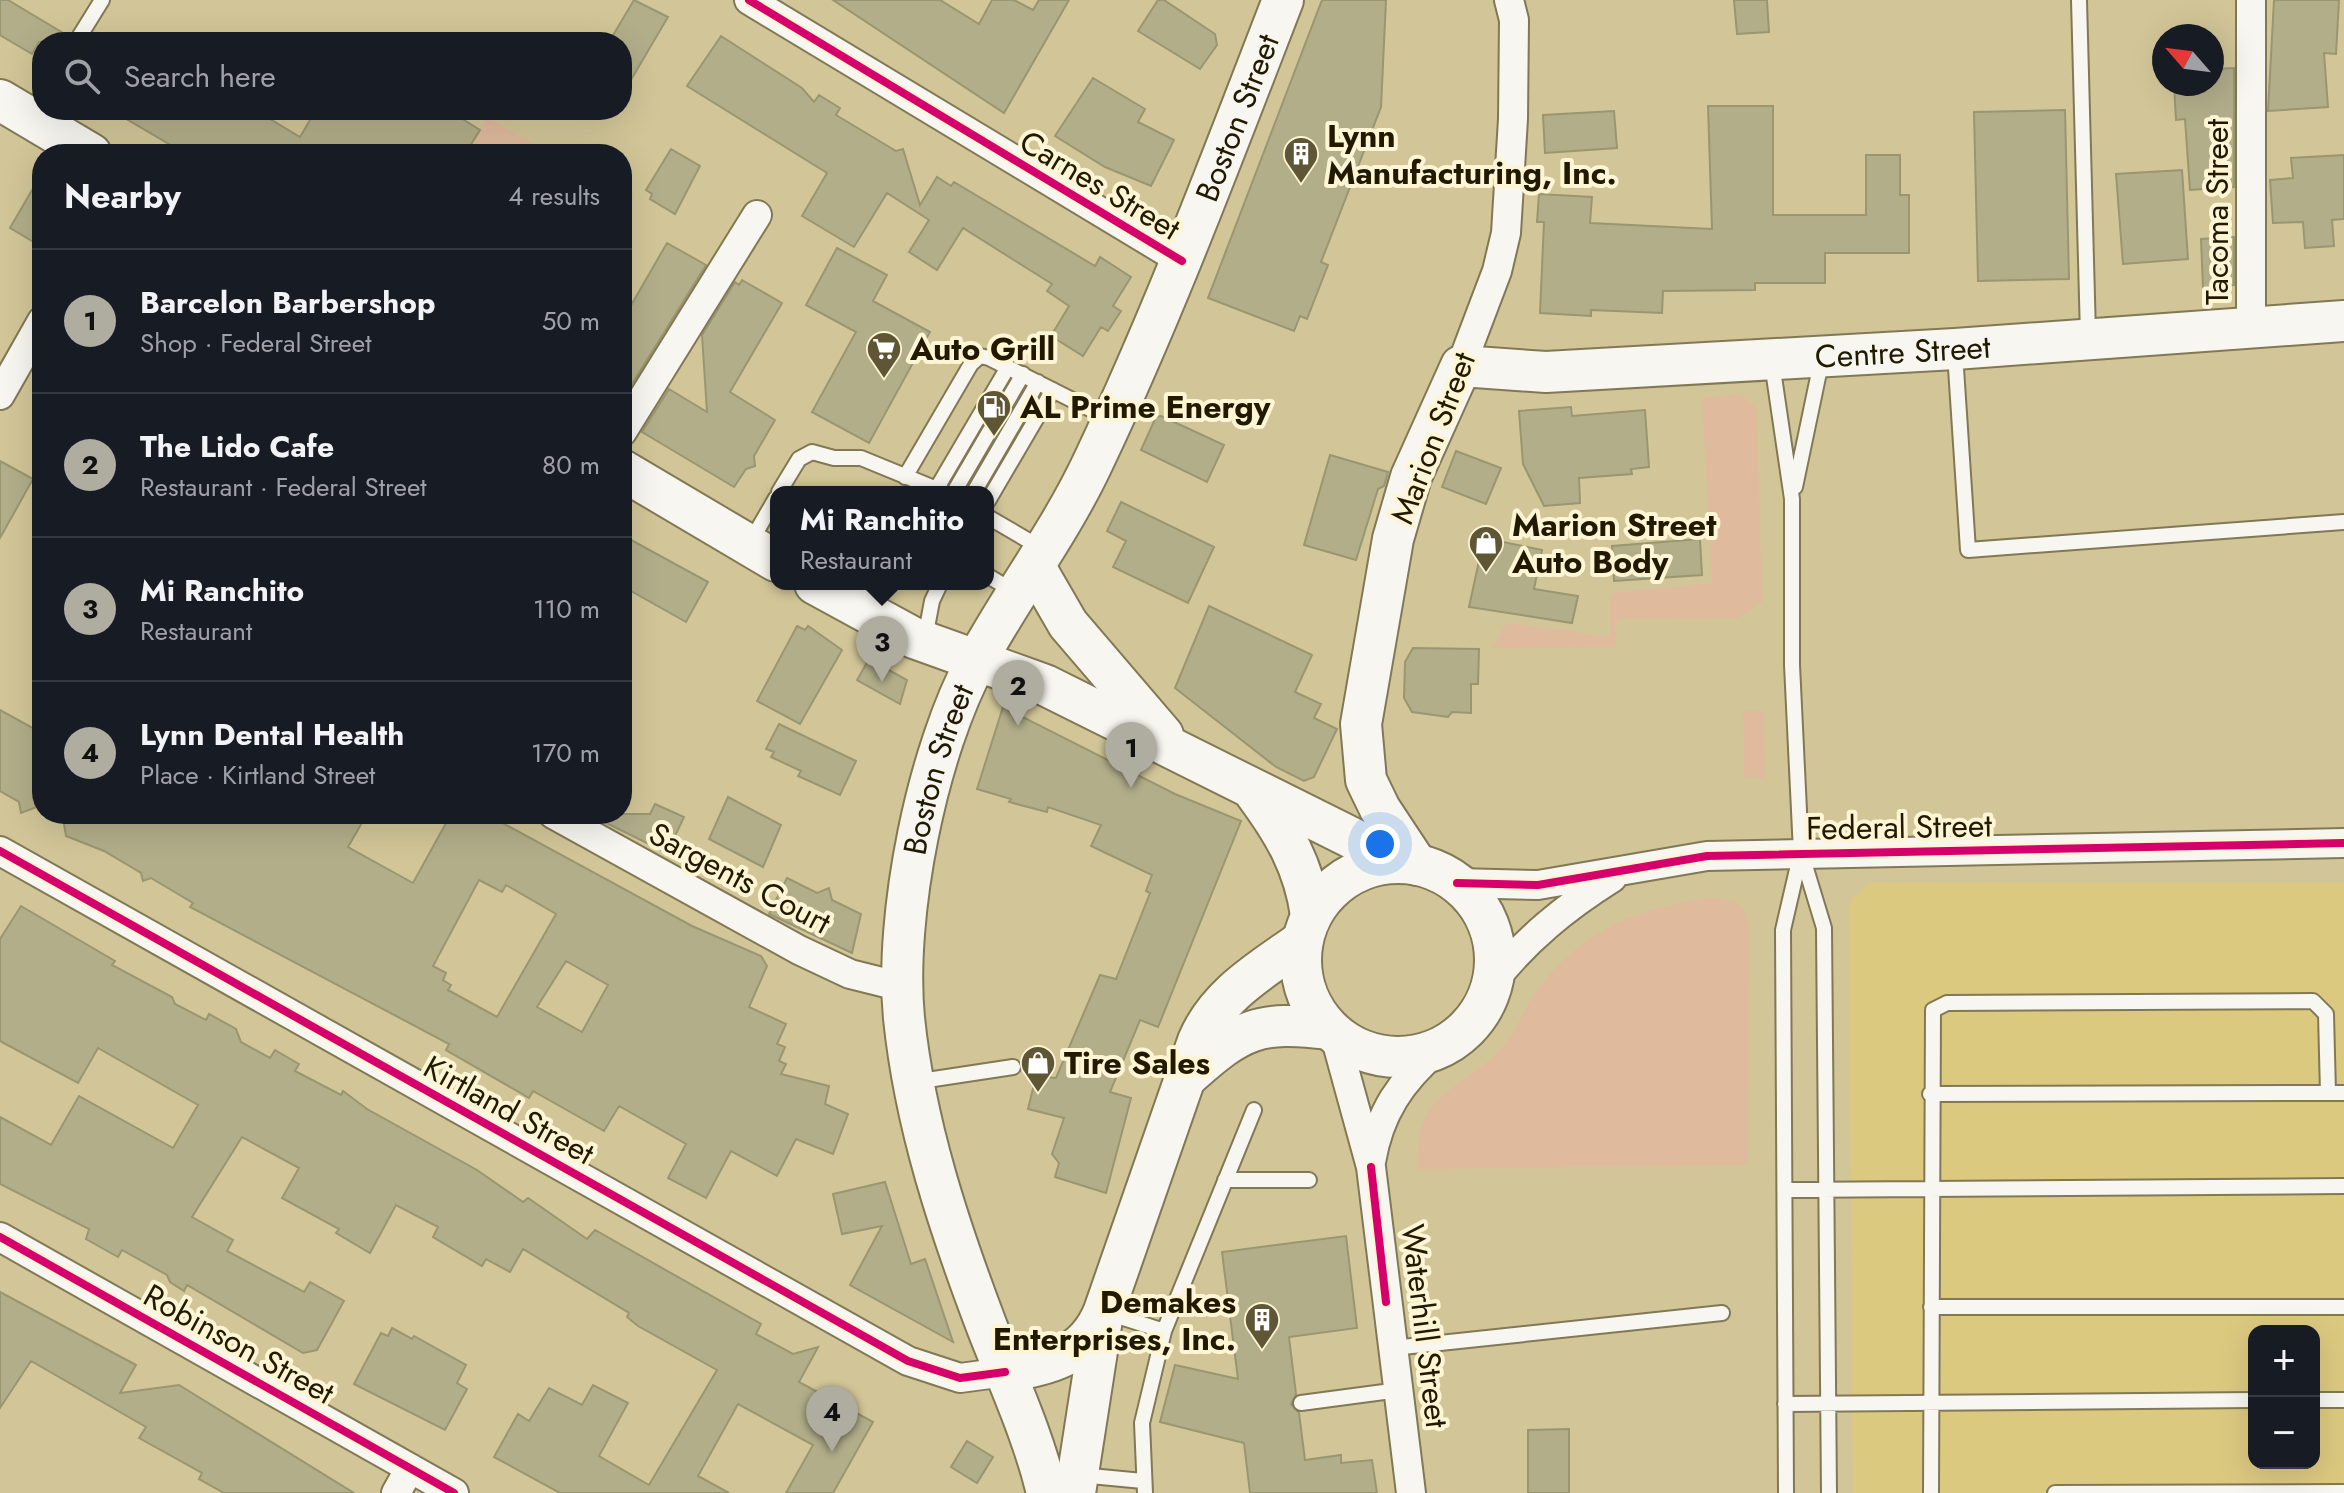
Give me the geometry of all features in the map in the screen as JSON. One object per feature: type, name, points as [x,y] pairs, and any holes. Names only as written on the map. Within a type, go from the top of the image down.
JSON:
[{"type":"main road","name":"Boston Street","points":[[1066,1487],[1005,1372],[968,1276],[932,1167],[914,1082],[902,987],[904,934],[926,808],[947,728],[976,661],[1021,572],[1112,420],[1182,261],[1283,0]]},
{"type":"main road","points":[[40,120],[76,144]]},
{"type":"main road","name":"Centre Street","points":[[1461,366],[1535,372],[1955,349],[2344,321]]},
{"type":"main road","name":"Marion Street","points":[[1409,864],[1366,780],[1361,724],[1384,586],[1402,508],[1428,434],[1461,366]]},
{"type":"main road","points":[[632,476],[762,553]]},
{"type":"main road","points":[[1021,572],[1174,747]]},
{"type":"main road","points":[[826,590],[924,642],[1045,685],[1174,747],[1252,790],[1409,864],[1457,883],[1471,896],[1489,928],[1495,964],[1492,983],[1473,1022],[1438,1049],[1407,1058],[1385,1057],[1354,1048],[1332,1032],[1312,1007],[1302,982],[1307,928],[1306,878],[1295,852],[1252,790]]},
{"type":"main road","points":[[1066,1487],[1104,1311],[1189,1075],[1198,1041],[1217,1008],[1307,928],[1343,880],[1371,867],[1409,864]]},
{"type":"main road","points":[[1189,1075],[1219,1048],[1243,1033],[1279,1025],[1332,1032]]},
{"type":"main road","points":[[1005,1372],[1048,1364],[1076,1351],[1091,1336],[1104,1311]]},
{"type":"street","name":"Carnes Street","points":[[749,0],[1182,261]]},
{"type":"street","name":"Marion Street","points":[[1461,366],[1497,271],[1506,233],[1513,105],[1514,20],[1509,0]]},
{"type":"street","name":"Tacoma Street","points":[[2251,0],[2251,327]]},
{"type":"street","points":[[632,416],[757,215]]},
{"type":"street","points":[[0,395],[32,339]]},
{"type":"street","name":"Sargents Court","points":[[571,824],[799,950],[850,974],[902,987]]},
{"type":"street","name":"Federal Street","points":[[1457,883],[1519,886],[1692,858],[1801,852],[2344,843]]},
{"type":"street","name":"Kirtland Street","points":[[0,851],[908,1361],[960,1378],[1005,1372]]},
{"type":"street","name":"Federal Street","points":[[1492,983],[1545,926],[1623,871]]},
{"type":"street","name":"Waterhill Street","points":[[1332,1032],[1371,1167],[1411,1493]]},
{"type":"street","name":"Waterhill Street","points":[[1371,1167],[1384,1113],[1407,1078],[1438,1049]]},
{"type":"street","name":"Robinson Street","points":[[0,1237],[454,1493]]},
{"type":"street","points":[[396,1493],[410,1468]]},
{"type":"lane","points":[[82,32],[102,0]]},
{"type":"lane","points":[[2079,0],[2088,338]]},
{"type":"lane","points":[[1955,349],[1968,550],[2344,522]]},
{"type":"lane","points":[[1792,499],[1823,354]]},
{"type":"lane","points":[[905,477],[973,361],[986,356],[1112,420]]},
{"type":"lane","points":[[1771,358],[1792,499],[1792,665],[1801,852],[1824,928],[1829,1493]]},
{"type":"lane","points":[[943,486],[1008,367]]},
{"type":"lane","points":[[958,486],[1023,374]]},
{"type":"lane","points":[[977,486],[1038,382]]},
{"type":"lane","points":[[994,491],[1053,390]]},
{"type":"lane","points":[[783,486],[799,459],[812,452],[839,459],[861,458],[930,486]]},
{"type":"lane","points":[[762,553],[770,522]]},
{"type":"lane","points":[[994,527],[1021,572]]},
{"type":"lane","points":[[924,642],[937,590]]},
{"type":"lane","points":[[1786,1493],[1783,930],[1801,852]]},
{"type":"lane","points":[[1931,1493],[1930,1017],[1933,1010],[1944,1004],[2310,1001],[2319,1004],[2326,1014],[2328,1093]]},
{"type":"lane","points":[[914,1082],[1013,1067]]},
{"type":"lane","points":[[1930,1094],[2344,1093]]},
{"type":"lane","points":[[1066,1487],[1144,1487],[1142,1423],[1164,1331],[1254,1110]]},
{"type":"lane","points":[[1225,1180],[1309,1180]]},
{"type":"lane","points":[[1785,1190],[2344,1186]]},
{"type":"lane","points":[[1931,1307],[2344,1307]]},
{"type":"lane","points":[[1104,1311],[1164,1331]]},
{"type":"lane","points":[[1393,1348],[1722,1313]]},
{"type":"lane","points":[[1301,1403],[1399,1390]]},
{"type":"lane","points":[[1785,1404],[2248,1400]]},
{"type":"lane","points":[[2320,1400],[2344,1400]]},
{"type":"lane","points":[[2055,1493],[2344,1492]]},
{"type":"shaded area","points":[[485,120],[492,120],[533,144],[471,144]]},
{"type":"shaded area","points":[[1740,394],[1757,409],[1762,602],[1738,618],[1617,619],[1615,647],[1493,648],[1505,625],[1510,623],[1610,637],[1610,600],[1613,593],[1712,583],[1702,398]]},
{"type":"shaded area","points":[[1743,711],[1764,711],[1765,778],[1744,777]]},
{"type":"shaded area","points":[[1870,883],[2344,883],[2344,1493],[1853,1493],[1849,910],[1853,898]]},
{"type":"shaded area","points":[[1711,898],[1738,904],[1745,912],[1749,927],[1748,1165],[1417,1169],[1418,1142],[1432,1107],[1503,1046],[1538,989],[1573,951],[1614,925],[1637,915]]},
{"type":"building","points":[[0,0],[8,0],[61,32],[32,32],[32,54],[0,35]]},
{"type":"building","points":[[634,0],[668,17],[632,78],[632,32],[615,32]]},
{"type":"building","points":[[833,0],[940,0],[979,24],[992,0],[1014,0],[1033,10],[1039,0],[1069,0],[1004,113]]},
{"type":"building","points":[[1158,0],[1164,0],[1215,34],[1217,45],[1200,69],[1138,31]]},
{"type":"building","name":"Lynn Manufacturing, Inc.","points":[[1322,0],[1386,0],[1381,107],[1321,262],[1328,265],[1307,319],[1300,316],[1294,331],[1208,298]]},
{"type":"building","points":[[1734,0],[1767,0],[1769,32],[1737,34]]},
{"type":"building","points":[[2274,0],[2339,0],[2336,54],[2324,53],[2328,107],[2268,111]]},
{"type":"building","points":[[721,36],[802,88],[814,102],[819,95],[840,108],[836,115],[896,151],[903,149],[920,205],[937,177],[951,186],[954,182],[1095,266],[1100,257],[1131,277],[1113,306],[1121,311],[1108,331],[1101,327],[1083,356],[1051,336],[1069,306],[1047,291],[1052,284],[963,228],[937,270],[909,252],[929,220],[887,193],[854,247],[802,216],[827,173],[687,86]]},
{"type":"building","points":[[2224,68],[2234,68],[2234,187],[2190,190],[2185,119],[2176,120],[2175,96],[2224,96]]},
{"type":"building","points":[[1093,78],[1145,109],[1138,122],[1174,140],[1151,186],[1105,167],[1055,136]]},
{"type":"building","points":[[1708,106],[1773,106],[1773,215],[1866,215],[1866,155],[1900,155],[1900,195],[1909,195],[1909,253],[1825,253],[1825,283],[1755,283],[1755,290],[1663,291],[1662,313],[1591,310],[1591,316],[1540,313],[1544,222],[1537,222],[1539,194],[1592,197],[1590,223],[1712,229]]},
{"type":"building","points":[[2065,110],[2069,279],[1978,281],[1974,112]]},
{"type":"building","points":[[1614,111],[1617,148],[1545,153],[1543,115]]},
{"type":"building","points":[[128,120],[272,120],[300,137],[310,120],[464,120],[480,130],[471,144],[169,144]]},
{"type":"building","points":[[671,149],[700,166],[675,214],[650,199],[652,194],[646,190]]},
{"type":"building","points":[[2344,155],[2344,219],[2332,220],[2334,246],[2305,248],[2303,222],[2273,223],[2270,180],[2293,178],[2291,158]]},
{"type":"building","points":[[2182,170],[2188,259],[2123,264],[2116,174]]},
{"type":"building","points":[[32,190],[32,241],[10,228]]},
{"type":"building","points":[[2234,237],[2234,285],[2203,288],[2201,239]]},
{"type":"building","points":[[667,243],[706,265],[632,384],[632,304]]},
{"type":"building","points":[[837,248],[887,275],[873,301],[930,332],[869,443],[812,412],[856,332],[806,305]]},
{"type":"building","points":[[742,280],[782,303],[730,392],[775,420],[754,456],[755,466],[746,469],[734,487],[642,432],[669,389],[707,412],[702,335],[735,282],[739,285]]},
{"type":"building","points":[[1571,407],[1572,416],[1645,410],[1649,467],[1631,469],[1632,474],[1579,478],[1580,503],[1544,506],[1523,464],[1519,411]]},
{"type":"building","points":[[1161,416],[1224,445],[1207,482],[1141,450],[1156,417]]},
{"type":"building","points":[[1456,451],[1501,468],[1486,504],[1442,487]]},
{"type":"building","points":[[1330,455],[1388,472],[1384,486],[1378,489],[1356,560],[1304,545]]},
{"type":"building","points":[[0,461],[32,481],[0,538]]},
{"type":"building","points":[[1121,502],[1214,547],[1188,603],[1113,567],[1126,541],[1107,531]]},
{"type":"building","points":[[1484,538],[1542,550],[1534,589],[1578,596],[1572,623],[1469,607]]},
{"type":"building","points":[[1700,539],[1702,575],[1614,581],[1612,546]]},
{"type":"building","points":[[632,540],[708,582],[686,622],[632,592]]},
{"type":"building","points":[[1209,606],[1312,655],[1295,692],[1321,704],[1314,718],[1337,729],[1314,777],[1304,781],[1276,767],[1175,688]]},
{"type":"building","points":[[797,626],[805,630],[808,626],[842,650],[800,724],[757,701]]},
{"type":"building","points":[[1413,648],[1479,649],[1478,684],[1471,684],[1471,713],[1452,712],[1448,717],[1412,712],[1404,698],[1405,662]]},
{"type":"building","points":[[869,659],[907,680],[900,704],[857,680]]},
{"type":"building","points":[[1003,707],[1175,794],[1241,821],[1158,1027],[1140,1020],[1110,1092],[1131,1098],[1106,1193],[1055,1177],[1059,1163],[1052,1154],[1064,1118],[1028,1109],[1036,1076],[1056,1078],[1100,975],[1116,979],[1150,893],[1146,891],[1152,875],[1091,846],[1101,825],[1048,807],[1047,812],[1009,802],[1011,799],[977,789]]},
{"type":"building","points":[[0,710],[32,728],[32,809],[21,813],[19,802],[0,791]]},
{"type":"building","points":[[779,724],[856,761],[840,795],[798,776],[801,771],[771,757],[774,752],[766,749]]},
{"type":"building","points":[[728,797],[781,825],[763,867],[709,839]]},
{"type":"building","points":[[655,804],[684,817],[667,853],[608,824],[632,824],[632,814],[650,814]]},
{"type":"building","points":[[64,824],[361,824],[348,847],[413,883],[445,824],[504,824],[692,926],[761,956],[767,966],[749,1007],[786,1024],[777,1044],[785,1047],[779,1061],[786,1064],[781,1074],[829,1086],[825,1104],[848,1114],[833,1154],[796,1139],[777,1176],[731,1151],[706,1198],[668,1178],[686,1144],[619,1106],[604,1131],[533,1091],[529,1098],[446,1050],[449,1044],[190,907],[193,903],[151,878],[143,881],[141,873],[104,851],[66,836]],"holes":[[[479,880],[502,892],[506,885],[556,914],[497,1017],[448,990],[451,985],[443,980],[446,973],[433,966]],[[566,961],[608,985],[582,1032],[537,1007]]]},
{"type":"building","points":[[787,878],[817,893],[829,888],[832,900],[861,914],[852,953],[769,914]]},
{"type":"building","points":[[21,906],[115,961],[112,965],[172,997],[175,1004],[206,1020],[209,1014],[236,1029],[241,1042],[270,1058],[275,1050],[299,1064],[295,1071],[341,1095],[343,1091],[367,1109],[477,1170],[523,1202],[528,1198],[587,1239],[595,1230],[761,1324],[756,1334],[793,1354],[818,1347],[799,1382],[873,1422],[833,1493],[786,1493],[813,1445],[738,1404],[698,1476],[729,1493],[560,1493],[494,1457],[518,1414],[529,1421],[549,1388],[582,1405],[593,1385],[628,1403],[599,1456],[649,1485],[717,1370],[638,1326],[627,1317],[629,1313],[523,1249],[510,1272],[486,1259],[482,1266],[433,1237],[438,1227],[396,1205],[370,1253],[336,1233],[339,1229],[282,1198],[299,1168],[242,1137],[192,1217],[233,1240],[227,1251],[304,1292],[310,1282],[344,1301],[317,1350],[303,1353],[187,1285],[184,1291],[170,1282],[167,1275],[122,1250],[118,1257],[86,1239],[89,1229],[0,1184],[0,1117],[51,1145],[79,1096],[173,1148],[198,1105],[98,1048],[78,1083],[0,1041],[0,939]]},
{"type":"building","points":[[885,1182],[911,1264],[925,1259],[953,1342],[850,1285],[882,1226],[842,1234],[833,1194]]},
{"type":"building","name":"Demakes Enterprises, Inc.","points":[[1346,1236],[1357,1328],[1289,1337],[1296,1394],[1291,1404],[1299,1413],[1305,1460],[1341,1455],[1341,1463],[1372,1460],[1377,1493],[1250,1493],[1244,1443],[1160,1422],[1175,1365],[1238,1379],[1222,1252]]},
{"type":"building","points":[[0,1292],[136,1365],[120,1393],[179,1385],[354,1493],[224,1493],[199,1479],[202,1473],[139,1438],[146,1427],[31,1361],[0,1408]]},
{"type":"building","points":[[392,1328],[412,1339],[414,1336],[466,1365],[457,1383],[467,1389],[445,1430],[354,1384],[381,1333],[388,1336]]},
{"type":"building","points":[[1569,1429],[1569,1493],[1528,1493],[1528,1430]]},
{"type":"building","points":[[967,1441],[993,1457],[977,1483],[951,1467]]},
{"type":"cycle path","points":[[749,0],[1182,261]]},
{"type":"cycle path","points":[[1457,883],[1538,885],[1707,856],[2344,843]]},
{"type":"cycle path","points":[[0,851],[908,1361],[960,1378],[1005,1372]]},
{"type":"cycle path","points":[[1371,1167],[1386,1302]]},
{"type":"cycle path","points":[[0,1237],[454,1493]]},
{"type":"place","name":"Lynn Manufacturing, Inc.","points":[[1301,185]]},
{"type":"place","name":"Auto Grill","points":[[884,380]]},
{"type":"place","name":"AL Prime Energy","points":[[994,438]]},
{"type":"place","name":"Marion Street Auto Body","points":[[1486,574]]},
{"type":"place","name":"Mi Ranchito","points":[[882,682]]},
{"type":"place","name":"The Lido Cafe","points":[[1018,726]]},
{"type":"place","name":"Barcelon Barbershop","points":[[1131,788]]},
{"type":"place","name":"Tire Sales","points":[[1038,1094]]},
{"type":"place","name":"Demakes Enterprises, Inc.","points":[[1262,1351]]},
{"type":"place","name":"Lynn Dental Health","points":[[832,1452]]}]
